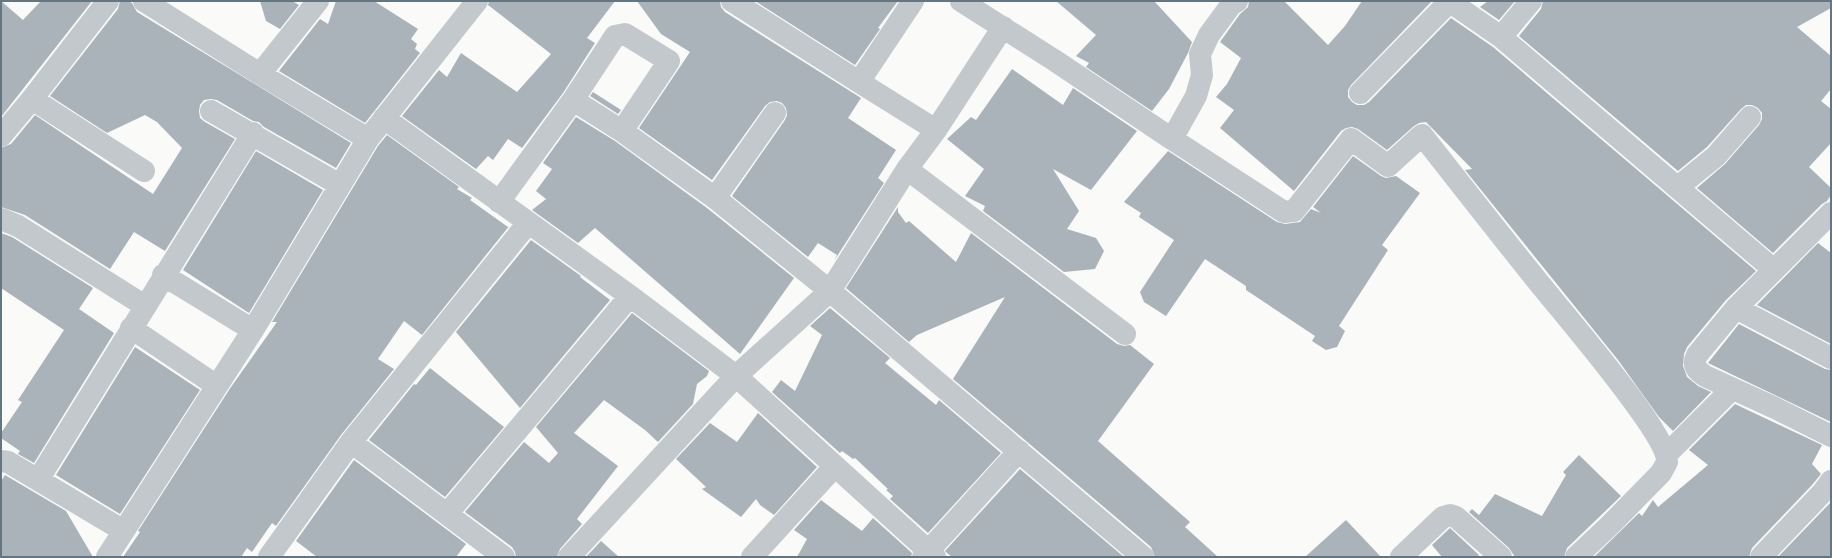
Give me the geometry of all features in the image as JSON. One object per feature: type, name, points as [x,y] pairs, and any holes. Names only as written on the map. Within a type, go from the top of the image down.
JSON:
[{"type":"street","points":[[1,136],[32,100],[108,1]]},
{"type":"street","points":[[144,1],[260,74],[368,139]]},
{"type":"street","points":[[260,74],[318,1]]},
{"type":"street","points":[[108,557],[253,330],[368,139],[477,1]]},
{"type":"street","points":[[732,1],[936,130]]},
{"type":"street","points":[[859,82],[913,1]]},
{"type":"street","points":[[961,1],[1003,27],[1284,212],[1294,211],[1351,139],[1388,166],[1422,135],[1531,274],[1619,382],[1640,410],[1666,455],[1667,462],[1661,473],[1576,557]]},
{"type":"street","points":[[1172,139],[1196,96],[1202,75],[1200,54],[1209,35],[1231,5],[1237,1]]},
{"type":"street","points":[[1501,37],[1531,1]]},
{"type":"street","points":[[1360,93],[1449,2],[1501,37],[1678,186],[1774,270]]},
{"type":"street","points":[[569,557],[736,376],[830,291],[907,169],[936,130],[1003,27]]},
{"type":"street","points":[[499,202],[573,100],[615,36],[618,34],[625,34],[669,61],[622,131]]},
{"type":"street","points":[[32,100],[144,171]]},
{"type":"street","points":[[573,100],[622,131],[715,198],[830,291],[1143,557]]},
{"type":"street","points":[[211,110],[340,185]]},
{"type":"street","points":[[715,198],[775,113]]},
{"type":"street","points":[[1678,186],[1716,156],[1750,117]]},
{"type":"street","points":[[384,118],[630,296],[736,376],[835,466],[929,555],[1019,451]]},
{"type":"street","points":[[38,480],[131,328],[253,134]]},
{"type":"street","points":[[907,169],[1125,334]]},
{"type":"street","points":[[1831,213],[1736,308],[1697,355],[1694,362],[1695,367],[1700,373],[1831,436]]},
{"type":"street","points":[[1,219],[18,226],[145,306]]},
{"type":"street","points":[[279,554],[351,442],[528,223]]},
{"type":"street","points":[[164,276],[253,330]]},
{"type":"street","points":[[447,514],[630,296]]},
{"type":"street","points":[[1736,308],[1831,358]]},
{"type":"street","points":[[131,328],[217,386]]},
{"type":"street","points":[[1666,455],[1732,388]]},
{"type":"street","points":[[351,442],[504,557]]},
{"type":"street","points":[[1,461],[8,462],[124,532]]},
{"type":"street","points":[[752,557],[835,466]]},
{"type":"street","points":[[1761,557],[1828,491]]},
{"type":"street","points":[[1401,557],[1443,517],[1450,515],[1456,517],[1501,557]]},
{"type":"building","points":[[1,1],[23,20],[41,1],[92,1],[1,117]]},
{"type":"building","points":[[120,1],[128,1],[132,3],[137,12],[351,143],[336,168],[264,127],[259,122],[253,121],[217,100],[211,99],[204,100],[200,105],[200,118],[235,139],[165,251],[134,232],[110,269],[25,215],[1,207],[1,148],[11,144],[35,115],[153,194],[182,148],[157,122],[145,115],[107,133],[50,96],[118,9]]},
{"type":"building","points":[[260,1],[292,1],[299,5],[280,29],[266,21]]},
{"type":"building","points":[[336,1],[374,1],[418,29],[411,39],[417,44],[415,49],[420,53],[365,123],[279,71],[320,19],[328,24]]},
{"type":"building","points":[[489,1],[615,1],[587,38],[595,43],[563,93],[522,148],[508,139],[493,160],[488,156],[476,169],[402,116],[439,70],[447,77],[461,53],[517,92],[551,54],[488,5]]},
{"type":"building","points":[[637,1],[720,1],[721,7],[725,12],[861,98],[848,118],[896,150],[878,178],[884,183],[834,261],[837,255],[818,243],[808,257],[732,196],[785,120],[787,115],[786,108],[782,103],[777,101],[770,102],[765,106],[712,180],[639,128],[690,52],[661,34]]},
{"type":"building","points":[[755,1],[898,1],[878,28],[880,29],[855,65]]},
{"type":"building","points":[[1056,1],[1154,1],[1192,42],[1188,53],[1169,89],[1152,111],[1086,67],[1089,63],[1076,56],[1096,35]]},
{"type":"building","points":[[1249,1],[1284,1],[1328,45],[1345,26],[1362,1],[1432,1],[1351,85],[1348,90],[1348,97],[1357,105],[1364,105],[1369,102],[1451,18],[1493,47],[1756,271],[1726,300],[1687,347],[1684,354],[1683,366],[1687,377],[1698,386],[1711,392],[1673,431],[1659,417],[1618,360],[1465,170],[1472,169],[1426,122],[1419,123],[1414,126],[1387,150],[1358,129],[1352,127],[1346,128],[1341,131],[1294,191],[1220,128],[1234,110],[1216,97],[1227,84],[1241,58],[1220,42],[1240,14],[1248,7]]},
{"type":"building","points":[[1488,1],[1515,1],[1499,20],[1480,7]]},
{"type":"building","points":[[1543,1],[1831,1],[1831,8],[1797,27],[1831,56],[1831,89],[1821,101],[1831,109],[1831,143],[1809,167],[1831,188],[1831,195],[1827,201],[1822,204],[1773,253],[1697,188],[1725,164],[1759,125],[1762,119],[1762,113],[1758,108],[1752,105],[1746,105],[1707,147],[1678,171],[1519,36],[1541,9]]},
{"type":"building","points":[[1012,69],[1063,105],[1073,88],[1137,131],[1091,190],[1053,169],[1079,211],[1067,229],[1096,238],[1104,251],[1095,269],[1064,272],[983,211],[985,206],[965,196],[984,169],[947,139],[971,117],[976,120]]},
{"type":"building","points":[[593,92],[621,110],[618,114],[590,96]]},
{"type":"building","points":[[576,117],[615,141],[707,208],[794,278],[740,354],[595,228],[578,243],[532,210],[546,199],[536,191],[552,169],[543,163]]},
{"type":"building","points":[[387,135],[459,187],[457,189],[472,198],[470,200],[508,227],[510,225],[422,335],[404,321],[378,359],[394,369],[341,435],[276,526],[272,523],[252,552],[247,548],[241,557],[123,557],[140,532],[138,531],[231,387],[277,322],[272,322],[378,146]]},
{"type":"building","points":[[256,151],[323,190],[249,313],[183,270]]},
{"type":"building","points":[[1168,151],[1277,222],[1285,224],[1300,222],[1311,209],[1321,213],[1313,207],[1353,156],[1381,176],[1386,178],[1396,176],[1420,193],[1382,245],[1388,250],[1339,326],[1345,331],[1337,347],[1326,350],[1312,341],[1315,336],[1246,290],[1246,286],[1205,259],[1166,316],[1144,302],[1140,292],[1174,240],[1139,217],[1141,213],[1124,202]]},
{"type":"building","points":[[898,207],[898,212],[906,223],[909,221],[956,262],[971,233],[1117,344],[1124,346],[1130,345],[1154,364],[1098,441],[1190,522],[1185,527],[1218,557],[1155,557],[1151,547],[953,379],[1005,297],[917,335],[909,342],[846,288]]},
{"type":"building","points":[[1,233],[12,237],[93,288],[79,309],[114,333],[34,463],[18,454],[20,451],[1,438],[1,433],[22,402],[18,400],[64,330],[1,288]]},
{"type":"building","points":[[531,240],[581,276],[580,277],[610,300],[520,408],[456,332]]},
{"type":"building","points":[[1818,243],[1831,253],[1831,344],[1757,305]]},
{"type":"building","points":[[830,308],[890,358],[885,363],[936,405],[939,400],[1001,453],[928,533],[890,499],[893,496],[886,490],[888,489],[855,458],[853,459],[842,451],[840,453],[772,392],[781,380],[795,391],[822,335],[810,326]]},
{"type":"building","points":[[632,313],[709,371],[707,376],[697,384],[693,404],[658,442],[645,430],[604,400],[574,433],[618,466],[577,519],[582,524],[560,549],[557,557],[516,557],[512,547],[465,512],[524,442],[549,463],[558,453],[536,427]]},
{"type":"building","points":[[1739,324],[1825,369],[1831,370],[1831,422],[1708,363]]},
{"type":"building","points":[[135,347],[200,390],[120,514],[56,475]]},
{"type":"building","points":[[430,368],[504,427],[445,497],[369,440],[414,384],[416,385]]},
{"type":"building","points":[[1735,404],[1822,445],[1812,464],[1821,474],[1752,548],[1749,557],[1594,557],[1639,513],[1642,516],[1653,500],[1658,507],[1708,465],[1689,450]]},
{"type":"building","points":[[758,413],[817,467],[774,515],[760,505],[756,499],[741,517],[702,489],[706,487],[676,459],[710,423],[737,442]]},
{"type":"building","points":[[1579,455],[1621,496],[1567,548],[1564,557],[1515,557],[1509,548],[1469,512],[1472,509],[1479,515],[1495,494],[1542,516],[1566,475],[1563,472]]},
{"type":"building","points":[[354,460],[466,544],[456,557],[317,557],[296,541]]},
{"type":"building","points":[[1020,469],[1124,557],[952,557],[947,553],[945,551]]},
{"type":"building","points":[[5,475],[66,511],[93,557],[1,557],[1,481]]},
{"type":"building","points":[[821,500],[862,531],[873,518],[912,553],[911,557],[797,557],[807,539],[794,530]]},
{"type":"building","points":[[1830,503],[1831,557],[1778,557]]},
{"type":"building","points":[[1346,520],[1381,557],[1305,557]]},
{"type":"building","points":[[1450,528],[1479,555],[1477,557],[1442,557],[1432,545]]},
{"type":"building","points":[[601,541],[619,557],[586,557]]}]
